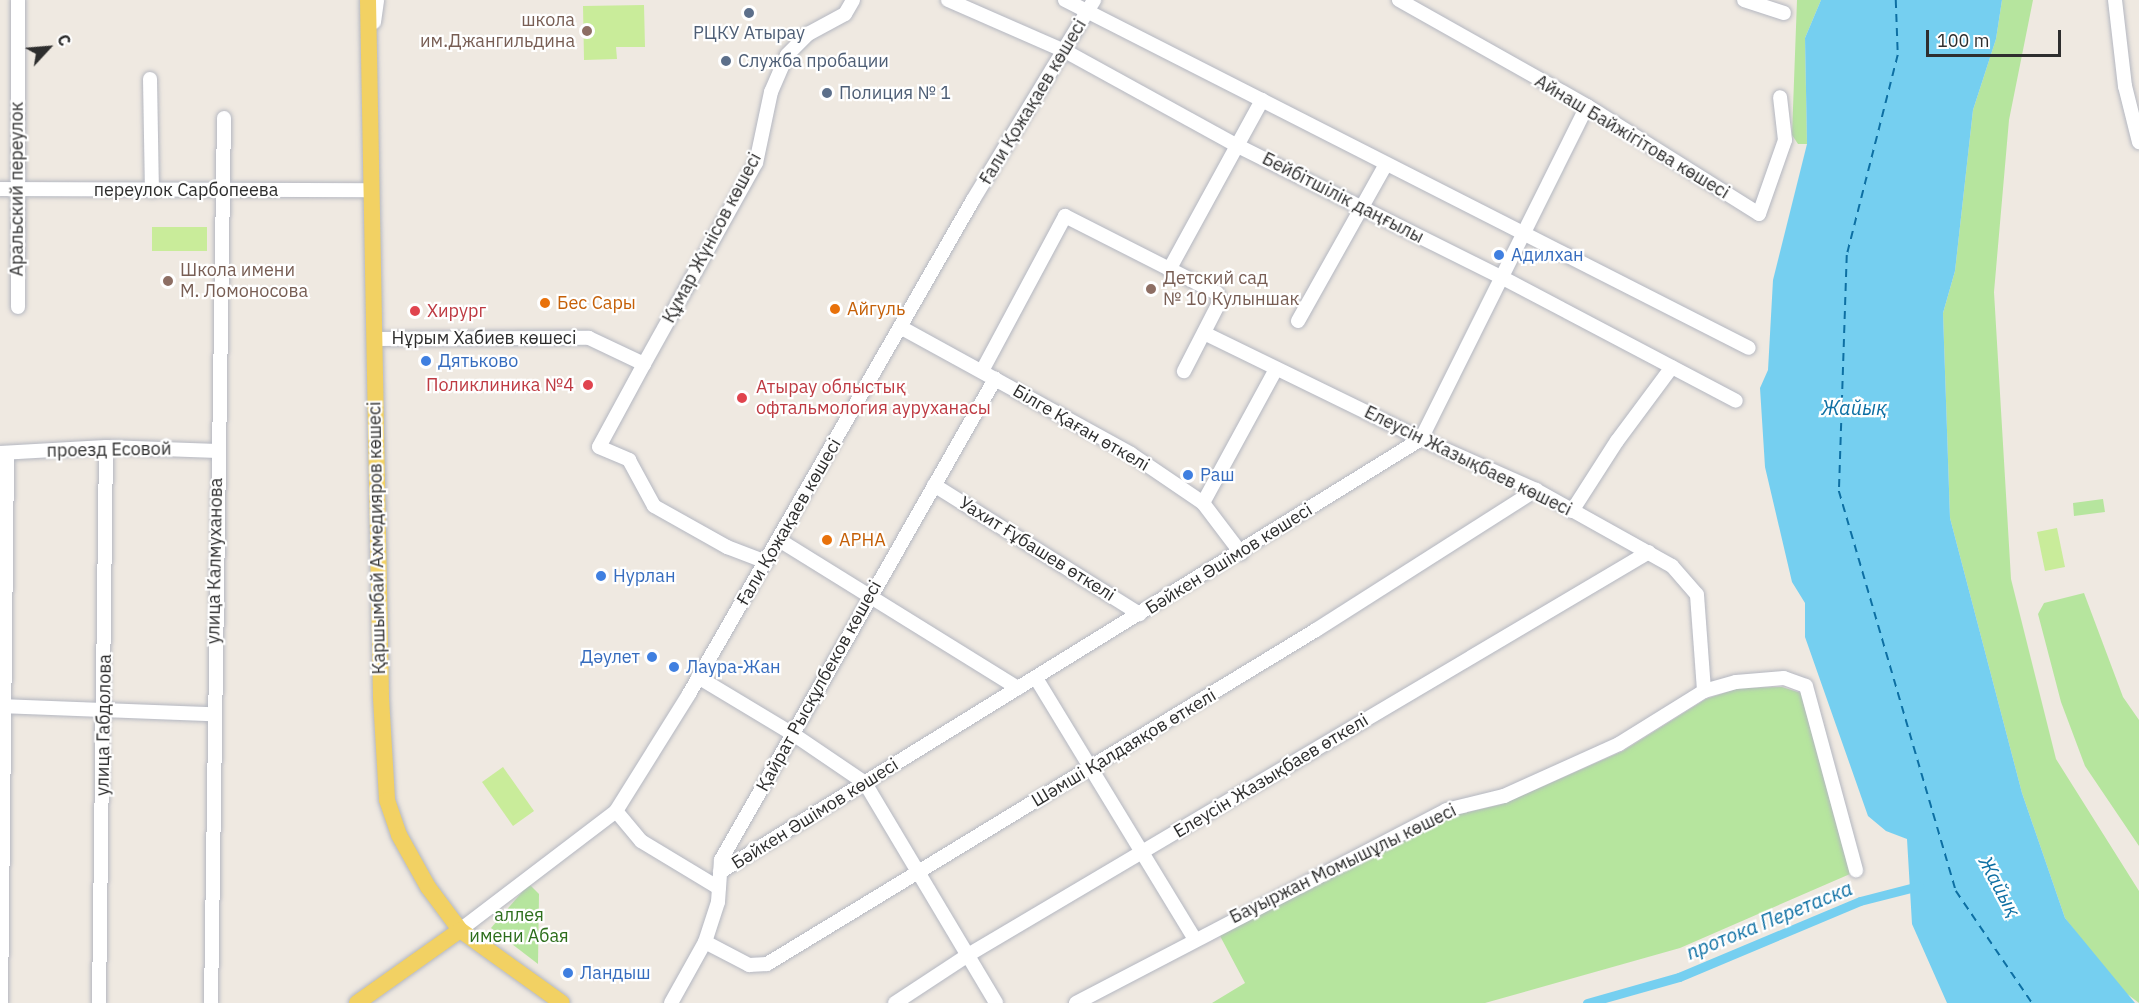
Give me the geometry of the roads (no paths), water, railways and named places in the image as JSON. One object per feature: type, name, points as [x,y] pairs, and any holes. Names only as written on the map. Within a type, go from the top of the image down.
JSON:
[{"type":"main road","name":"Қаршымбай Ахмедияров көшесі","points":[[368,0],[371,48],[371,190],[382,745],[387,800],[399,835],[413,861],[460,930],[562,1003]]},
{"type":"main road","points":[[357,1003],[460,930]]},
{"type":"street","name":"Аральский переулок","points":[[18,0],[16,190],[18,307]]},
{"type":"street","points":[[359,0],[371,48]]},
{"type":"street","points":[[371,48],[377,0]]},
{"type":"street","name":"Құмар Жүнісов көшесі","points":[[644,364],[756,163],[771,92],[787,55],[808,34],[845,14],[853,0]]},
{"type":"street","name":"Бейбітшілік даңғылы","points":[[948,0],[1065,51],[1238,146],[1503,278],[1736,401]]},
{"type":"street","points":[[1065,0],[1091,6],[1262,100],[1749,348]]},
{"type":"street","name":"Айнаш Байжігітова көшесі","points":[[1399,0],[1587,106],[1759,214],[1785,140],[1780,97]]},
{"type":"street","points":[[1744,0],[1784,13]]},
{"type":"street","points":[[2115,0],[2125,86],[2139,142]]},
{"type":"street","name":"Ғали Қожақаев көшесі","points":[[460,930],[615,811],[779,540],[1034,96],[1065,51],[1091,6]]},
{"type":"street","points":[[150,79],[152,191]]},
{"type":"street","points":[[1169,270],[1262,100]]},
{"type":"street","points":[[1421,439],[1587,106]]},
{"type":"street","name":"улица Калмуханова","points":[[211,1003],[212,714],[224,118]]},
{"type":"street","points":[[1298,321],[1364,208],[1386,164]]},
{"type":"street","name":"переулок Сарбопеева","points":[[0,189],[371,190]]},
{"type":"street","points":[[982,371],[1065,216],[1220,297],[1184,371]]},
{"type":"street","name":"Білге Қаған өткелі","points":[[902,328],[1131,454],[1203,503],[1241,553]]},
{"type":"street","name":"Елеусін Жазықбаев көшесі","points":[[1204,333],[1421,439],[1536,490],[1649,552],[1682,574],[1697,595],[1704,691]]},
{"type":"street","name":"Нұрым Хабиев көшесі","points":[[374,339],[589,338],[644,364]]},
{"type":"street","points":[[644,364],[599,447],[629,460],[654,506],[727,547],[766,562]]},
{"type":"street","points":[[1572,511],[1617,441],[1672,367]]},
{"type":"street","points":[[1203,503],[1276,369]]},
{"type":"street","name":"Қайрат Рысқұлбеков көшесі","points":[[671,1003],[705,942],[719,888],[721,860],[995,379]]},
{"type":"street","name":"Бәйкен Әшімов көшесі","points":[[720,872],[1241,553],[1421,439]]},
{"type":"street","name":"проезд Есовой","points":[[3,453],[106,447],[218,451]]},
{"type":"street","name":"улица Габдолова","points":[[99,1003],[105,709],[106,447]]},
{"type":"street","points":[[1,1003],[3,453]]},
{"type":"street","name":"Уахит Ғұбашев өткелі","points":[[934,485],[1140,614]]},
{"type":"street","name":"Шәмші Қалдаяқов өткелі","points":[[705,942],[749,965],[767,964],[1092,768],[1536,490]]},
{"type":"street","points":[[779,540],[1018,688]]},
{"type":"street","name":"Елеусін Жазықбаев өткелі","points":[[895,1003],[968,956],[1649,552]]},
{"type":"street","points":[[698,677],[793,734],[865,783],[996,1003]]},
{"type":"street","points":[[1036,678],[1145,852],[1195,939]]},
{"type":"street","name":"Бауыржан Момышұлы көшесі","points":[[1076,1003],[1446,810],[1504,796],[1619,744],[1704,691],[1736,681],[1784,678],[1806,686],[1856,870]]},
{"type":"street","points":[[2,706],[212,714]]},
{"type":"street","points":[[615,811],[641,840],[719,888]]},
{"type":"water","name":"Жайық","points":[[1821,0],[2002,0],[1996,39],[1973,110],[1955,271],[1943,313],[1950,518],[2022,793],[2065,918],[2135,1003],[1947,1003],[1912,924],[1907,839],[1886,831],[1868,816],[1805,637],[1805,603],[1792,582],[1765,467],[1760,388],[1768,370],[1773,280],[1807,144],[1805,38]]},
{"type":"waterway","name":"протока Перетаска","points":[[1587,1003],[1679,977],[1860,901],[1919,886]]},
{"type":"place","name":"РЦКУ Атырау","points":[[749,13]]},
{"type":"place","name":"школа им.Джангильдина","points":[[587,31]]},
{"type":"place","name":"Служба пробации","points":[[726,61]]},
{"type":"place","name":"Полиция № 1","points":[[827,93]]},
{"type":"place","name":"Адилхан","points":[[1499,255]]},
{"type":"place","name":"Школа имени М. Ломоносова","points":[[168,281]]},
{"type":"place","name":"Детский сад № 10 Кулыншак","points":[[1151,289]]},
{"type":"place","name":"Бес Сары","points":[[545,303]]},
{"type":"place","name":"Айгуль","points":[[835,309]]},
{"type":"place","name":"Хирург","points":[[415,311]]},
{"type":"place","name":"Дятьково","points":[[426,361]]},
{"type":"place","name":"Поликлиника №4","points":[[588,385]]},
{"type":"place","name":"Атырау облыстық офтальмология ауруханасы","points":[[742,398]]},
{"type":"place","name":"Раш","points":[[1188,475]]},
{"type":"place","name":"АРНА","points":[[827,540]]},
{"type":"place","name":"Нурлан","points":[[601,576]]},
{"type":"place","name":"Дәулет","points":[[652,657]]},
{"type":"place","name":"Лаура-Жан","points":[[674,667]]},
{"type":"place","name":"Ландыш","points":[[568,973]]},
{"type":"park label","name":"аллея имени Абая","points":[[519,926]]}]
